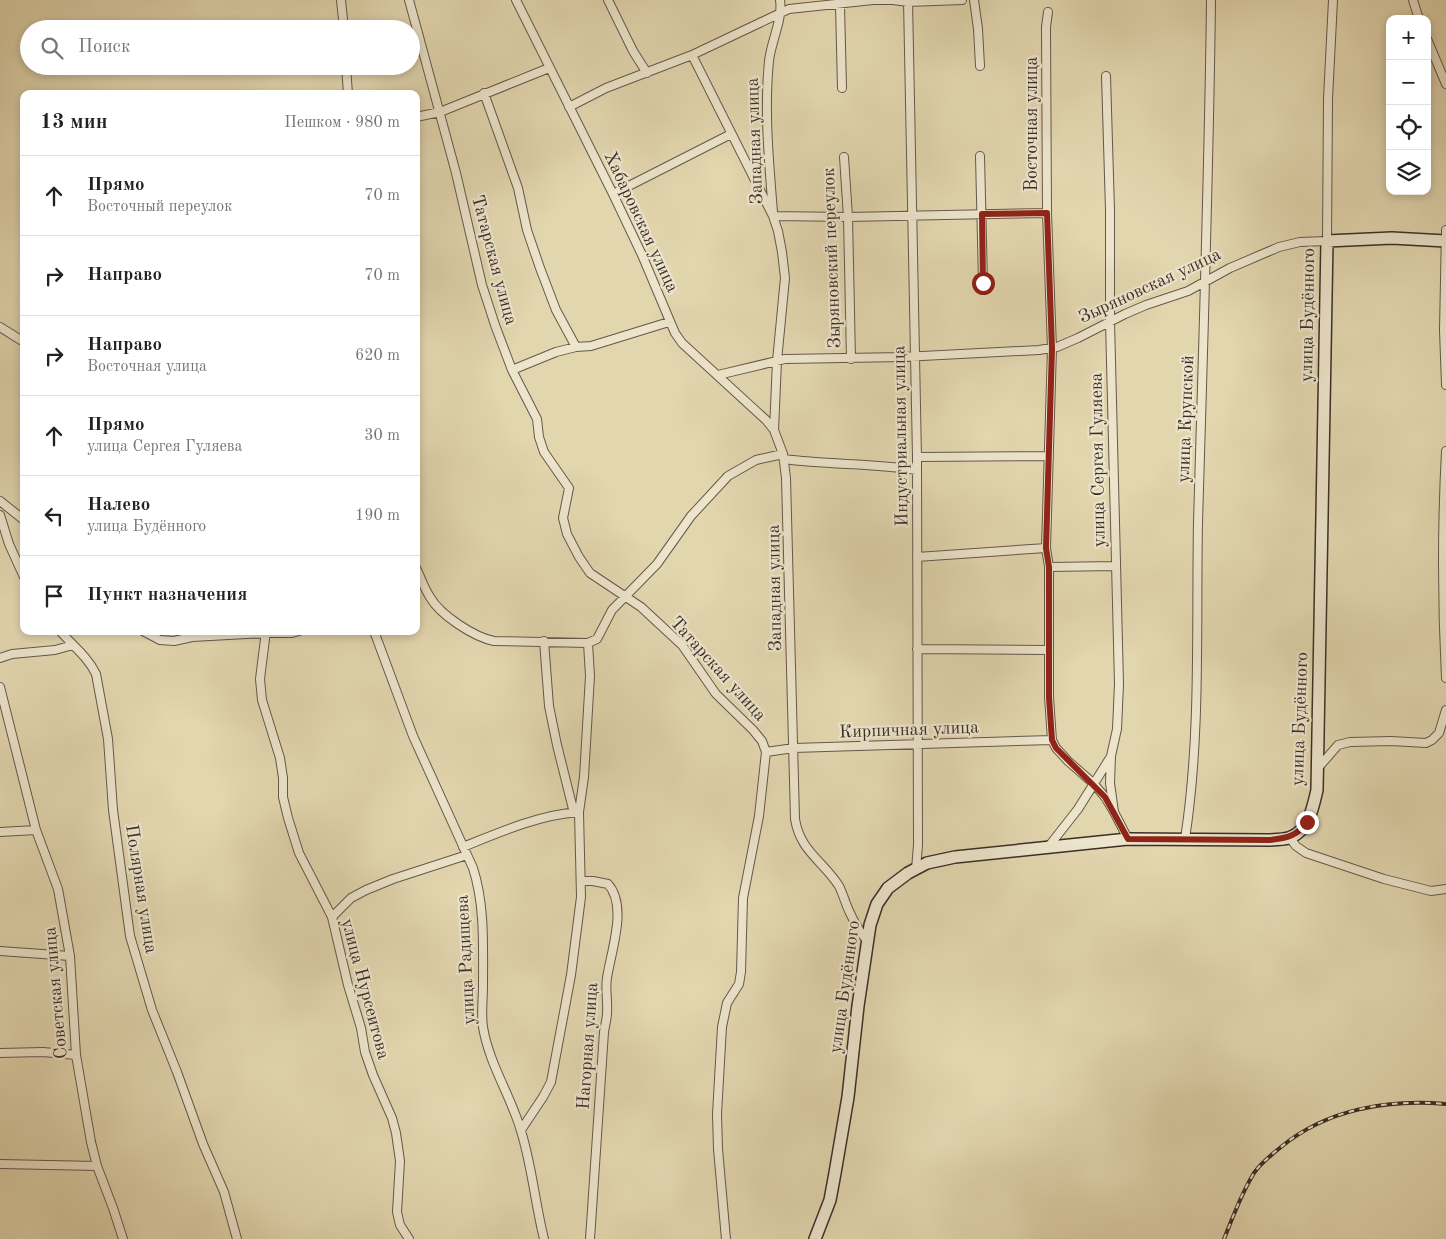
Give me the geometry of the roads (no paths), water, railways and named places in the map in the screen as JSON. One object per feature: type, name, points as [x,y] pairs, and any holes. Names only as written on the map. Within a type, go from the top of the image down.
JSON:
[{"type":"street","points":[[341,0],[343,20]]},
{"type":"street","name":"Татарская улица","points":[[408,0],[414,20]]},
{"type":"street","name":"Хабаровская улица","points":[[516,0],[613,194],[642,255],[675,334],[682,343],[766,420],[774,430]]},
{"type":"street","points":[[608,0],[633,51],[647,73]]},
{"type":"street","points":[[570,107],[606,88],[692,56],[780,6],[789,10],[873,0],[962,0]]},
{"type":"street","points":[[974,0],[980,66]]},
{"type":"street","name":"улица Крупской","points":[[1185,839],[1191,802],[1195,712],[1205,281],[1210,150],[1211,0]]},
{"type":"street","name":"улица Будённого","points":[[815,1239],[830,1200],[835,1173],[848,1097],[867,941],[876,904],[888,888],[927,863],[955,857],[1128,839],[1270,840],[1290,838],[1301,831],[1311,814],[1317,790],[1318,768],[1328,99],[1333,0]]},
{"type":"street","points":[[1413,0],[1418,15]]},
{"type":"street","name":"Индустриальная улица","points":[[908,1],[917,457],[918,845],[916,869]]},
{"type":"street","points":[[840,4],[842,88]]},
{"type":"street","name":"Западная улица","points":[[780,6],[769,59],[766,112],[773,216],[782,252],[785,278],[777,361],[774,430],[784,456],[788,509],[795,819],[797,833],[802,843],[838,886],[850,913],[867,941]]},
{"type":"street","name":"Восточная улица","points":[[1048,12],[1046,27],[1047,213],[1052,348],[1046,548],[1049,567],[1048,650],[1052,740]]},
{"type":"street","name":"Татарская улица","points":[[420,42],[456,172],[482,285],[512,370],[537,419],[539,436],[544,452],[568,488],[563,518],[567,534],[590,573],[641,607],[682,645],[716,694],[762,741],[766,752]]},
{"type":"street","points":[[1431,48],[1446,84]]},
{"type":"street","name":"Западная улица","points":[[692,56],[773,216]]},
{"type":"street","points":[[420,116],[440,112],[549,68]]},
{"type":"street","points":[[347,75],[348,90]]},
{"type":"street","name":"улица Сергея Гуляева","points":[[1106,76],[1119,684],[1117,729],[1111,756],[1110,784],[1114,812],[1128,839]]},
{"type":"street","points":[[484,94],[518,188],[527,230],[540,268],[556,310],[576,347]]},
{"type":"street","points":[[613,194],[731,134]]},
{"type":"street","points":[[980,156],[983,283]]},
{"type":"street","name":"Зыряновский переулок","points":[[844,157],[848,217],[851,359]]},
{"type":"street","points":[[773,216],[848,217],[1047,213]]},
{"type":"street","points":[[1446,230],[1444,330],[1446,385]]},
{"type":"street","name":"Зыряновская улица","points":[[718,375],[777,361],[800,358],[915,357],[1052,348],[1078,338],[1146,305],[1188,291],[1230,268],[1279,247],[1300,242],[1392,238],[1446,240]]},
{"type":"street","points":[[512,370],[556,352],[576,347],[591,346],[669,322]]},
{"type":"street","points":[[0,327],[20,340]]},
{"type":"street","points":[[1446,451],[1443,576],[1446,678]]},
{"type":"street","points":[[420,577],[430,598],[462,626],[483,639],[494,641],[588,643],[597,639],[612,610],[657,564],[691,516],[728,476],[756,460],[784,456],[801,462],[859,464],[917,470]]},
{"type":"street","points":[[917,457],[1049,456]]},
{"type":"street","points":[[0,501],[20,517]]},
{"type":"street","points":[[0,516],[9,544],[20,568]]},
{"type":"street","points":[[917,557],[1046,548]]},
{"type":"street","points":[[1049,567],[1115,566]]},
{"type":"street","name":"Полярная улица","points":[[64,635],[82,652],[96,674],[108,739],[113,810],[133,951],[152,1010],[177,1072],[202,1144],[224,1192],[237,1239]]},
{"type":"street","points":[[151,635],[160,640],[174,641],[192,637],[222,635]]},
{"type":"street","name":"улица Нурсеитова","points":[[266,635],[260,679],[262,700],[280,758],[283,797],[299,853],[332,917],[348,985],[362,1028],[365,1052],[392,1118],[400,1161],[397,1212],[400,1224],[409,1239]]},
{"type":"street","name":"улица Радищева","points":[[375,635],[413,736],[477,881],[481,904],[483,1027],[491,1057],[521,1130],[529,1159],[544,1239]]},
{"type":"street","points":[[463,846],[543,818],[563,813],[577,813],[557,745],[550,706],[544,641]]},
{"type":"street","name":"Нагорная улица","points":[[521,1130],[551,1082],[577,936],[582,881],[577,813],[584,777],[590,676],[588,643]]},
{"type":"street","points":[[0,658],[12,654],[54,650],[73,645]]},
{"type":"street","points":[[917,649],[1048,650]]},
{"type":"street","name":"Советская улица","points":[[0,687],[3,712],[36,830],[58,889],[70,956],[76,1055],[97,1166],[114,1208],[123,1239]]},
{"type":"street","points":[[1318,768],[1338,745],[1350,742],[1391,741],[1426,744],[1439,733],[1446,710]]},
{"type":"street","points":[[1052,740],[1056,748],[1068,761],[1093,783],[1105,797],[1114,812]]},
{"type":"street","name":"Кирпичная улица","points":[[766,752],[794,748],[917,746],[1052,740]]},
{"type":"street","points":[[726,1239],[718,1149],[717,1114],[722,1027],[727,1003],[739,984],[741,972],[743,898],[759,816],[766,752]]},
{"type":"street","points":[[1049,846],[1078,809],[1111,756]]},
{"type":"street","points":[[0,832],[36,830]]},
{"type":"street","points":[[1290,838],[1296,846],[1306,853],[1384,879],[1431,891],[1446,889]]},
{"type":"street","points":[[332,917],[351,898],[366,890],[393,879],[467,855]]},
{"type":"street","name":"Нагорная улица","points":[[582,881],[608,884],[616,896],[617,908],[615,943],[607,979],[608,1014],[604,1032],[590,1239]]},
{"type":"street","points":[[0,951],[70,956]]},
{"type":"street","points":[[0,1053],[43,1052],[76,1055]]},
{"type":"street","points":[[0,1164],[97,1166]]},
{"type":"railway","points":[[1224,1239],[1241,1197],[1254,1173],[1270,1156],[1299,1134],[1338,1115],[1359,1109],[1402,1103],[1446,1104]]}]
